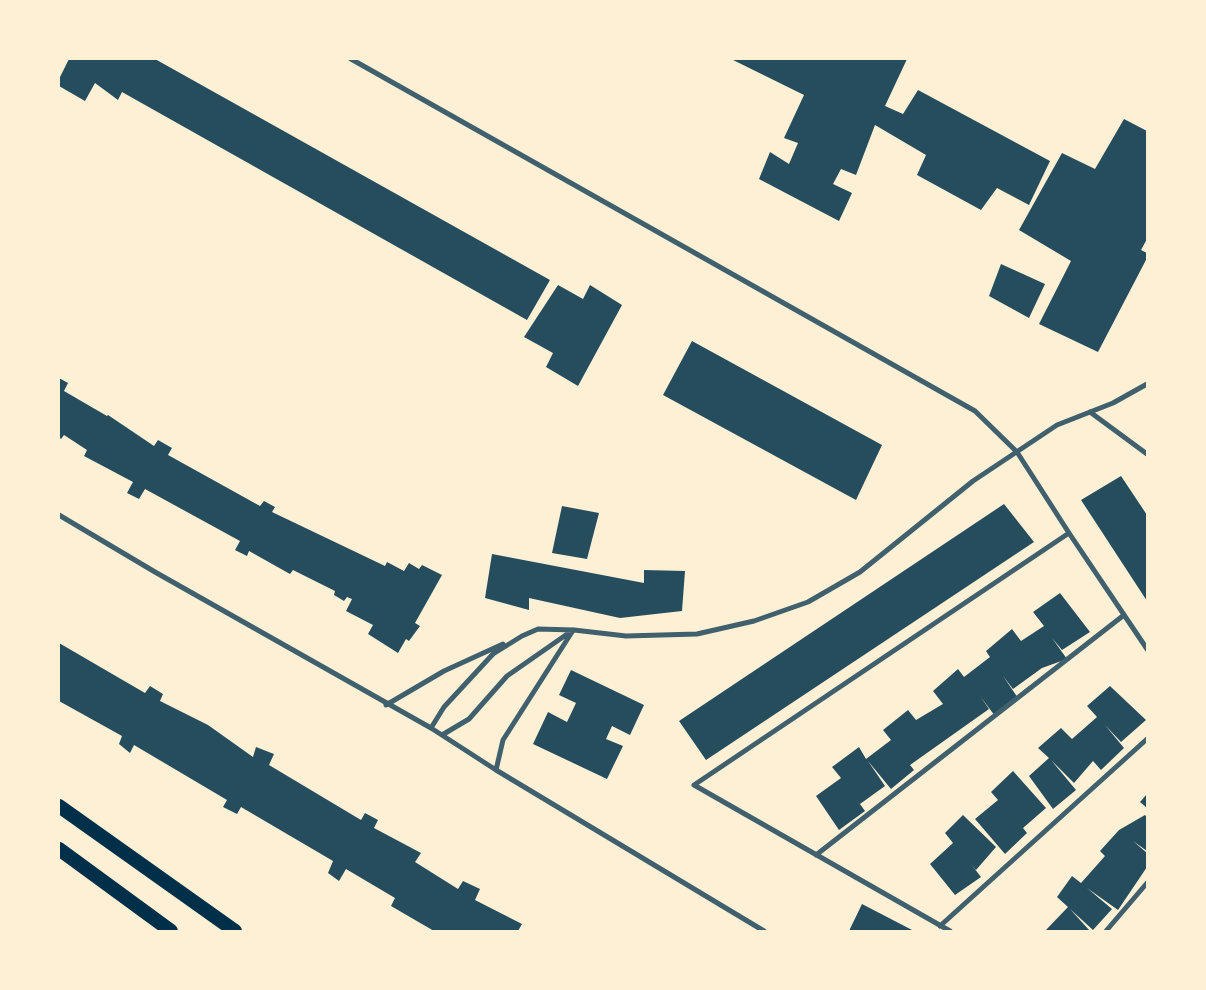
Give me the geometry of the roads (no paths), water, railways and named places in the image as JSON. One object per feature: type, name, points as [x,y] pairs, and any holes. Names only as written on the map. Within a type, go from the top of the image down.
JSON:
[{"type":"highway","points":[[59,806],[235,931]]},
{"type":"highway","points":[[59,849],[171,931]]},
{"type":"street","points":[[351,59],[976,411],[1017,452],[1147,650]]},
{"type":"street","points":[[386,705],[444,671],[538,629],[574,630],[626,636],[697,634],[754,621],[808,602],[860,572],[973,481],[1057,425],[1113,403],[1147,384]]},
{"type":"street","points":[[1090,412],[1147,454]]},
{"type":"street","points":[[59,515],[386,705],[431,728],[496,770],[764,931]]},
{"type":"street","points":[[950,931],[694,785],[1069,533]]},
{"type":"street","points":[[816,855],[1124,616]]},
{"type":"street","points":[[442,736],[469,719],[507,676],[574,630]]},
{"type":"street","points":[[496,770],[502,740],[574,630]]},
{"type":"street","points":[[431,728],[444,707],[493,654],[522,636]]},
{"type":"street","points":[[940,926],[1147,739]]},
{"type":"street","points":[[1106,931],[1147,883]]}]
